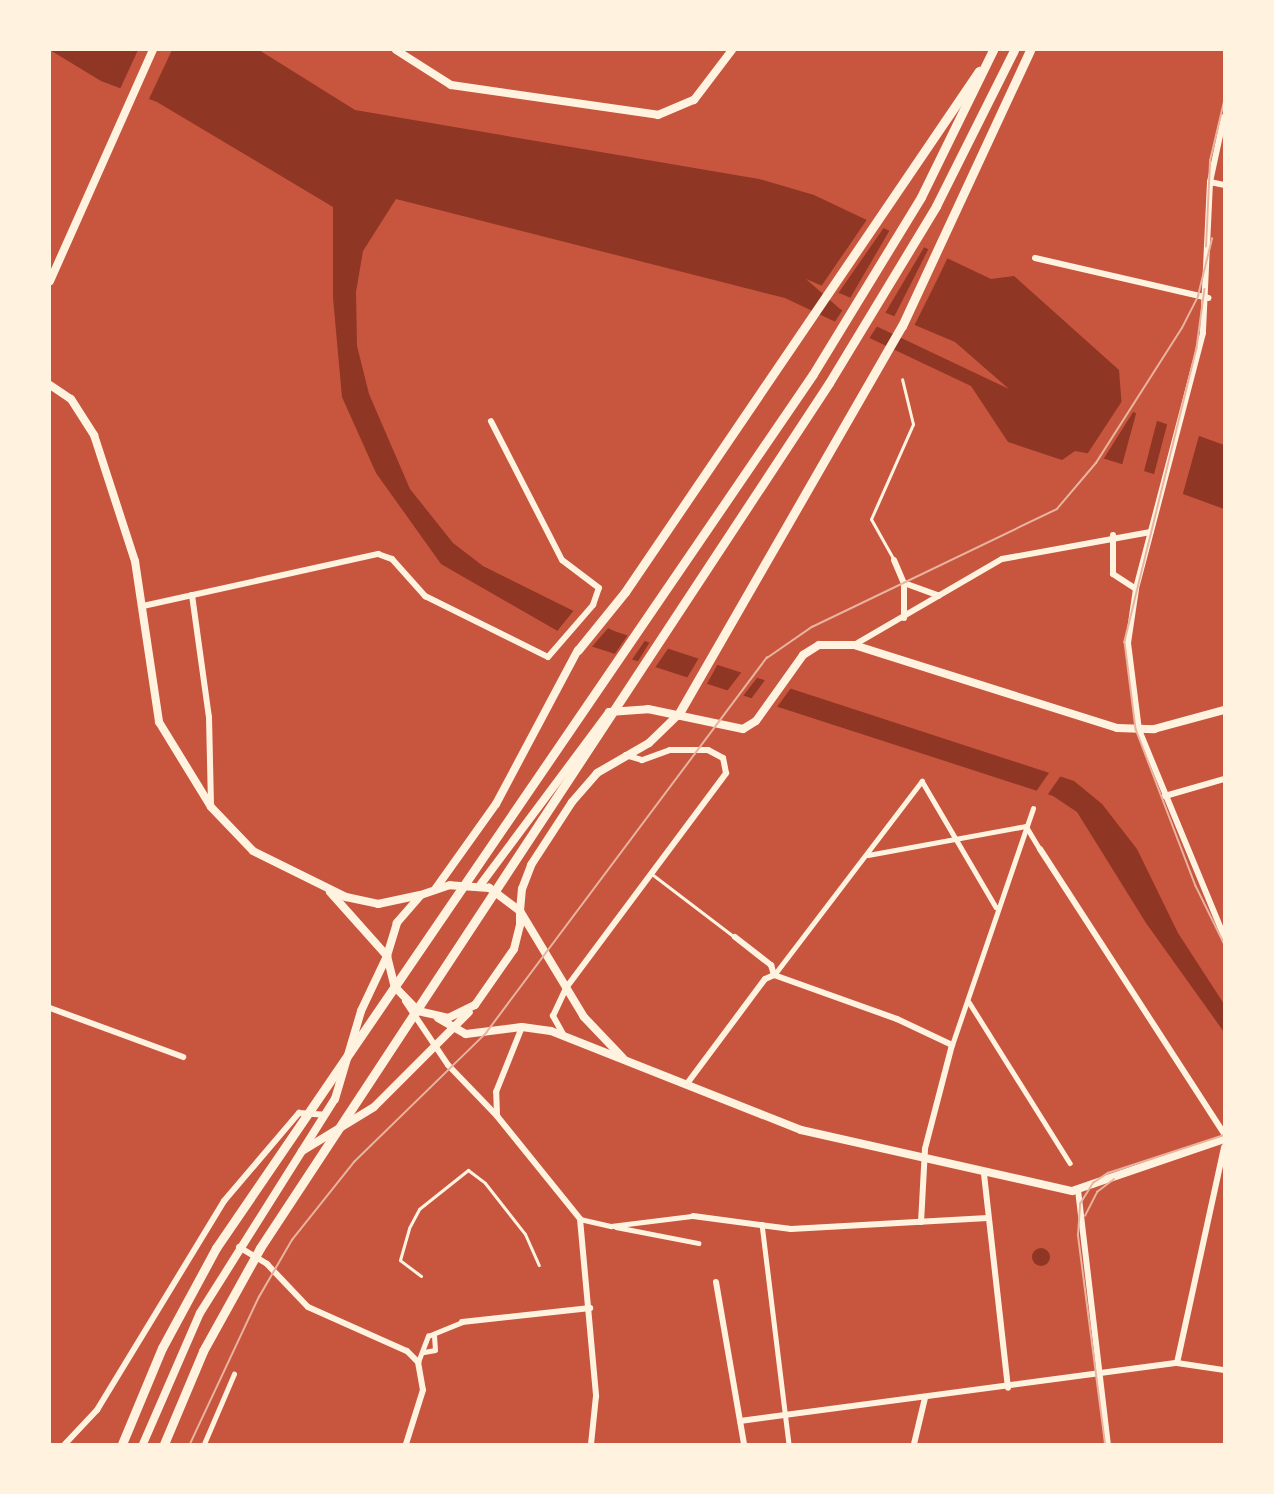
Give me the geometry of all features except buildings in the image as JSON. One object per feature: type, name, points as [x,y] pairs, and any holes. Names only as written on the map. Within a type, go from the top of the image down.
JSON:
[{"type":"main road","points":[[164,1444],[203,1351],[260,1248],[829,383],[936,206],[1014,50]]},
{"type":"main road","points":[[678,716],[860,400],[957,217],[1030,50]]},
{"type":"main road","points":[[578,650],[610,613],[992,52]]},
{"type":"main road","points":[[122,1444],[162,1348],[216,1248],[665,597],[813,374],[921,197],[992,52]]},
{"type":"street","points":[[50,275],[153,50]]},
{"type":"street","points":[[396,50],[451,84],[657,116],[694,100],[732,50]]},
{"type":"street","points":[[1224,117],[1210,182],[1208,298],[1183,417],[1136,589],[1128,643],[1139,730],[1224,936]]},
{"type":"street","points":[[1210,182],[1224,185]]},
{"type":"street","points":[[1035,258],[1208,298]]},
{"type":"street","points":[[50,385],[71,399],[89,424],[135,561],[159,722],[212,807],[241,843],[324,886],[372,904],[422,895],[436,888],[481,884],[520,910],[566,988],[596,1032],[623,1058]]},
{"type":"street","points":[[143,606],[378,554],[392,559],[425,596],[548,657],[593,605],[599,588],[562,560],[491,421]]},
{"type":"street","points":[[854,645],[1002,559],[1113,535],[1151,532]]},
{"type":"street","points":[[1113,535],[1113,574],[1136,589]]},
{"type":"street","points":[[894,560],[904,583],[904,618]]},
{"type":"street","points":[[904,583],[939,596]]},
{"type":"street","points":[[192,595],[209,717],[212,807]]},
{"type":"street","points":[[481,884],[609,712],[627,708],[678,716],[735,730],[749,725],[797,663],[819,645],[854,645],[1095,723],[1139,730],[1224,710]]},
{"type":"street","points":[[436,888],[496,804],[578,650]]},
{"type":"street","points":[[300,1152],[374,1107],[455,1031],[514,949],[520,910],[531,865],[572,801],[597,773],[649,743],[678,716]]},
{"type":"street","points":[[568,1037],[556,1029],[553,1016],[566,988],[722,785],[725,763],[712,751],[681,749],[642,760],[625,755]]},
{"type":"street","points":[[1165,796],[1224,779]]},
{"type":"street","points":[[686,1085],[765,979],[774,975],[868,855],[922,781],[996,907]]},
{"type":"street","points":[[921,1222],[924,1160],[952,1045],[969,1002],[996,907],[1033,808]]},
{"type":"street","points":[[868,855],[1026,826]]},
{"type":"street","points":[[1026,826],[1224,1133]]},
{"type":"street","points":[[324,886],[387,956],[405,1001],[437,1050],[497,1116],[580,1219],[590,1308],[596,1396],[591,1444]]},
{"type":"street","points":[[143,1444],[173,1368],[239,1247],[325,1115],[387,956],[397,924],[422,895]]},
{"type":"street","points":[[735,937],[771,965],[774,975]]},
{"type":"street","points":[[774,975],[897,1019],[952,1045]]},
{"type":"street","points":[[405,1001],[436,1017],[455,1031],[476,1034],[522,1027],[568,1037],[801,1130],[984,1174],[1078,1190],[1224,1139]]},
{"type":"street","points":[[969,1002],[1070,1163]]},
{"type":"street","points":[[436,1017],[456,1017],[475,1005]]},
{"type":"street","points":[[50,1008],[183,1057]]},
{"type":"street","points":[[497,1116],[496,1092],[522,1027]]},
{"type":"street","points":[[65,1444],[97,1410],[224,1201],[299,1113],[325,1115]]},
{"type":"street","points":[[1177,1363],[1224,1147]]},
{"type":"street","points":[[984,1174],[1008,1388]]},
{"type":"street","points":[[1078,1190],[1108,1444]]},
{"type":"street","points":[[611,1226],[693,1216],[791,1229],[988,1218]]},
{"type":"street","points":[[580,1219],[698,1243]]},
{"type":"street","points":[[762,1224],[789,1444]]},
{"type":"street","points":[[239,1247],[267,1264],[308,1307],[408,1351],[418,1362],[423,1390],[406,1444]]},
{"type":"street","points":[[716,1282],[744,1444]]},
{"type":"street","points":[[418,1362],[424,1352],[423,1340],[434,1337],[462,1322],[590,1308]]},
{"type":"street","points":[[424,1352],[435,1350],[434,1337]]},
{"type":"street","points":[[740,1421],[1008,1388],[1177,1363],[1224,1370]]},
{"type":"street","points":[[204,1444],[234,1374]]},
{"type":"street","points":[[914,1444],[925,1398]]},
{"type":"lane","points":[[894,560],[871,519],[913,424],[902,379]]},
{"type":"lane","points":[[653,875],[735,937]]},
{"type":"lane","points":[[421,1276],[400,1260],[400,1251],[419,1209],[468,1170],[485,1183],[525,1234],[539,1264]]},
{"type":"shaded area","points":[[50,50],[259,50],[355,110],[759,179],[814,195],[991,279],[1014,276],[1119,370],[1122,408],[1224,445],[1224,509],[1183,494],[1176,481],[1086,453],[1075,451],[1062,460],[1008,442],[971,386],[785,298],[396,199],[363,251],[356,292],[357,346],[369,394],[410,489],[453,543],[483,566],[614,631],[1074,781],[1102,804],[1137,849],[1178,933],[1224,1004],[1224,1032],[1146,923],[1077,812],[1053,796],[575,641],[441,564],[376,473],[342,397],[333,298],[333,207],[157,102],[101,81]],"holes":[[[806,279],[955,342],[1009,389],[840,309]]]},
{"type":"shaded area","points":[[1037,1248],[1045,1248],[1050,1253],[1048,1264],[1037,1266],[1032,1261],[1032,1253]]},
{"type":"pier","points":[[138,50],[172,50],[148,101],[120,89]]},
{"type":"pier","points":[[868,218],[885,226],[837,295],[820,288]]},
{"type":"pier","points":[[891,228],[926,244],[884,315],[849,300]]},
{"type":"pier","points":[[930,246],[949,255],[914,326],[893,319]]},
{"type":"pier","points":[[844,308],[878,325],[868,340],[834,323]]},
{"type":"pier","points":[[1124,398],[1124,406],[1135,409],[1101,463],[1086,456]]},
{"type":"pier","points":[[1137,410],[1158,417],[1143,475],[1121,469]]},
{"type":"pier","points":[[1168,421],[1200,432],[1182,497],[1174,483],[1153,478]]},
{"type":"pier","points":[[575,609],[610,626],[589,650],[554,635]]},
{"type":"pier","points":[[629,633],[646,639],[629,664],[612,658]]},
{"type":"pier","points":[[651,640],[670,646],[652,672],[635,666]]},
{"type":"pier","points":[[700,656],[719,662],[704,689],[684,683]]},
{"type":"pier","points":[[744,669],[760,674],[740,700],[724,695]]},
{"type":"pier","points":[[768,676],[794,684],[774,711],[748,703]]},
{"type":"pier","points":[[1051,770],[1062,774],[1046,797],[1035,793]]},
{"type":"tram line","points":[[1206,247],[1210,161],[1224,102]]},
{"type":"tram line","points":[[190,1444],[259,1297],[292,1240],[354,1162],[486,1033],[767,658],[812,627],[1057,509],[1096,463],[1182,328],[1198,296],[1212,239]]},
{"type":"tram line","points":[[1205,289],[1197,348],[1125,642],[1136,729],[1196,886],[1224,943]]},
{"type":"tram line","points":[[1105,1444],[1078,1235],[1080,1204],[1093,1183],[1108,1173],[1224,1135]]},
{"type":"tram line","points":[[1085,1216],[1097,1192],[1114,1179]]}]
